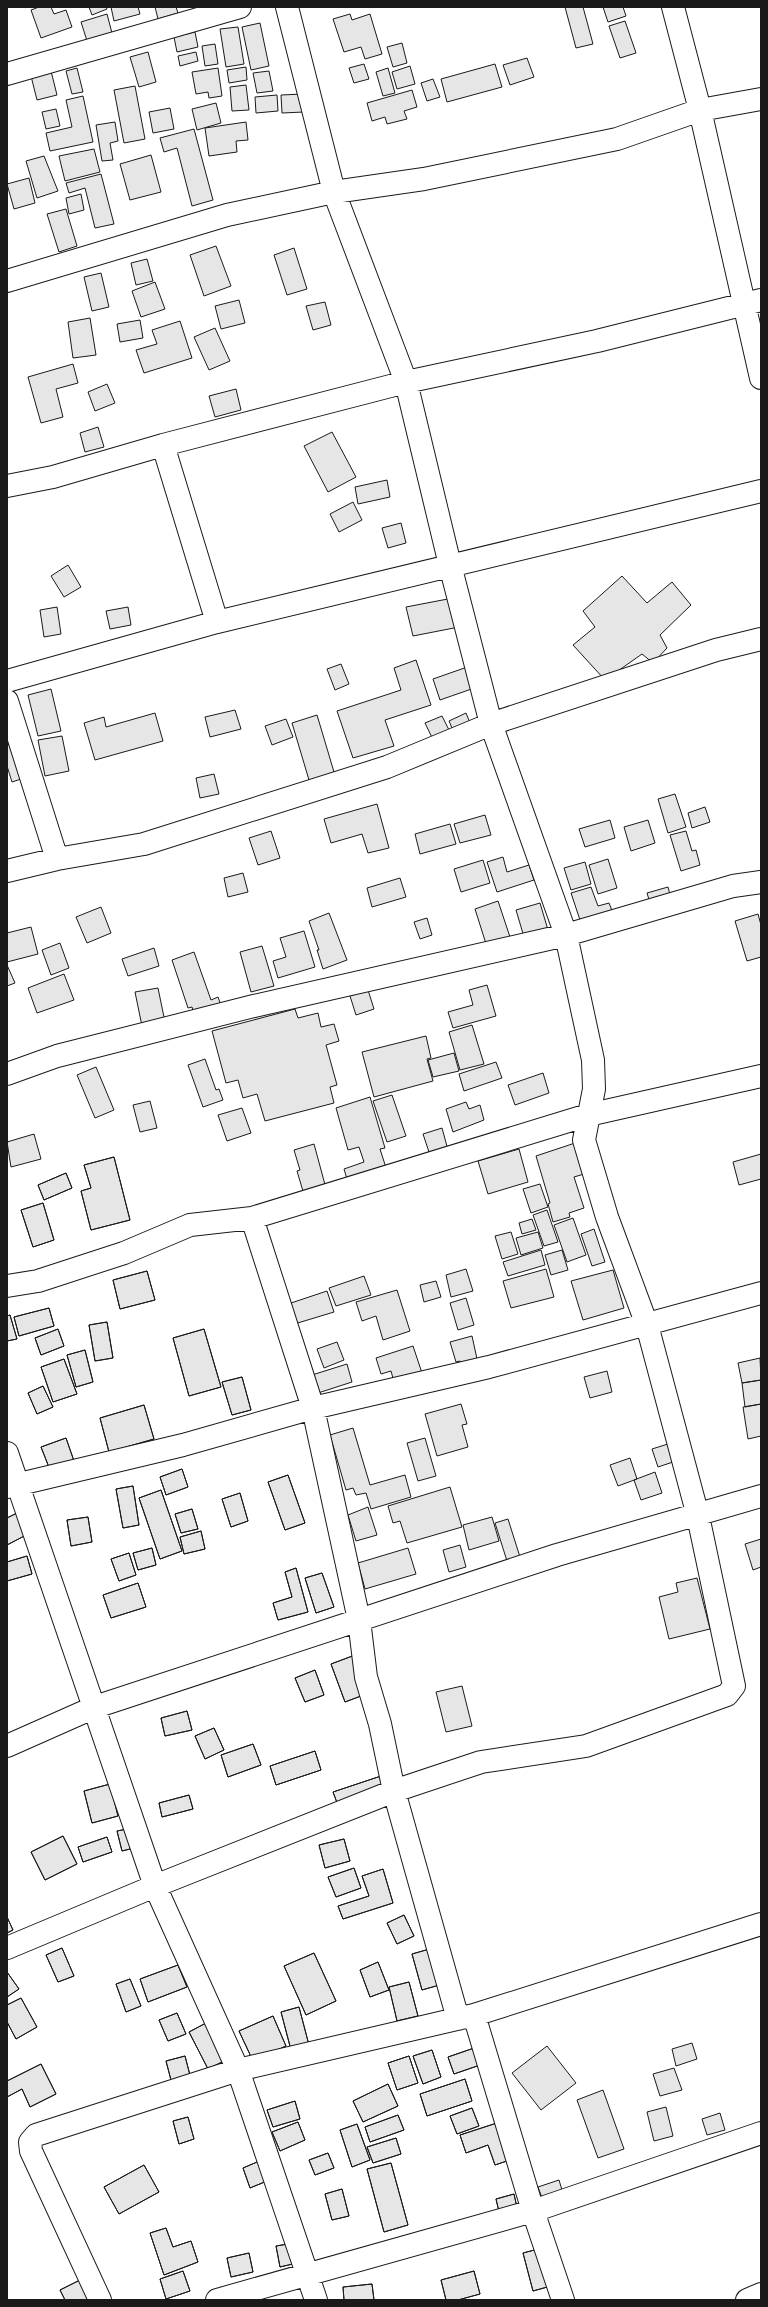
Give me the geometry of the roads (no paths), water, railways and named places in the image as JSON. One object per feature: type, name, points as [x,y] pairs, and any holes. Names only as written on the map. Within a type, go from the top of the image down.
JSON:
[{"type":"street","points":[[7,74],[240,7]]},
{"type":"street","points":[[7,1948],[155,1886],[394,1791],[481,1762],[586,1746],[728,1695],[734,1686],[698,1516],[646,1325],[607,1217],[584,1140],[594,1089],[593,1060],[566,935],[491,724],[450,565],[406,382],[334,192],[287,7]]},
{"type":"street","points":[[672,7],[752,302],[761,378]]},
{"type":"street","points":[[7,281],[227,215],[334,192],[424,179],[617,139],[700,110],[761,99]]},
{"type":"street","points":[[7,486],[53,477],[163,445],[406,382],[597,341],[752,302]]},
{"type":"street","points":[[163,445],[217,622]]},
{"type":"street","points":[[7,681],[217,622],[761,491]]},
{"type":"street","points":[[7,871],[57,858],[144,844],[387,767],[491,724],[716,650],[761,639]]},
{"type":"street","points":[[7,701],[57,858]]},
{"type":"street","points":[[7,1074],[57,1056],[254,1006],[566,935],[733,886],[761,882]]},
{"type":"street","points":[[7,1286],[38,1281],[117,1255],[190,1225],[252,1218],[588,1115],[761,1076]]},
{"type":"street","points":[[252,1218],[313,1408],[359,1620],[366,1678],[380,1724],[394,1791],[466,2017],[563,2300]]},
{"type":"street","points":[[13,1485],[183,1445],[313,1408],[489,1367],[761,1293]]},
{"type":"street","points":[[7,1453],[13,1485],[95,1706],[155,1886],[238,2070],[316,2300]]},
{"type":"street","points":[[7,1746],[95,1706],[557,1555],[698,1516],[761,1496]]},
{"type":"street","points":[[100,2300],[31,2152],[30,2142],[36,2135],[238,2070],[466,2017],[761,1924]]},
{"type":"street","points":[[217,2300],[533,2211],[761,2133]]},
{"type":"street","points":[[747,2300],[761,2294]]}]
